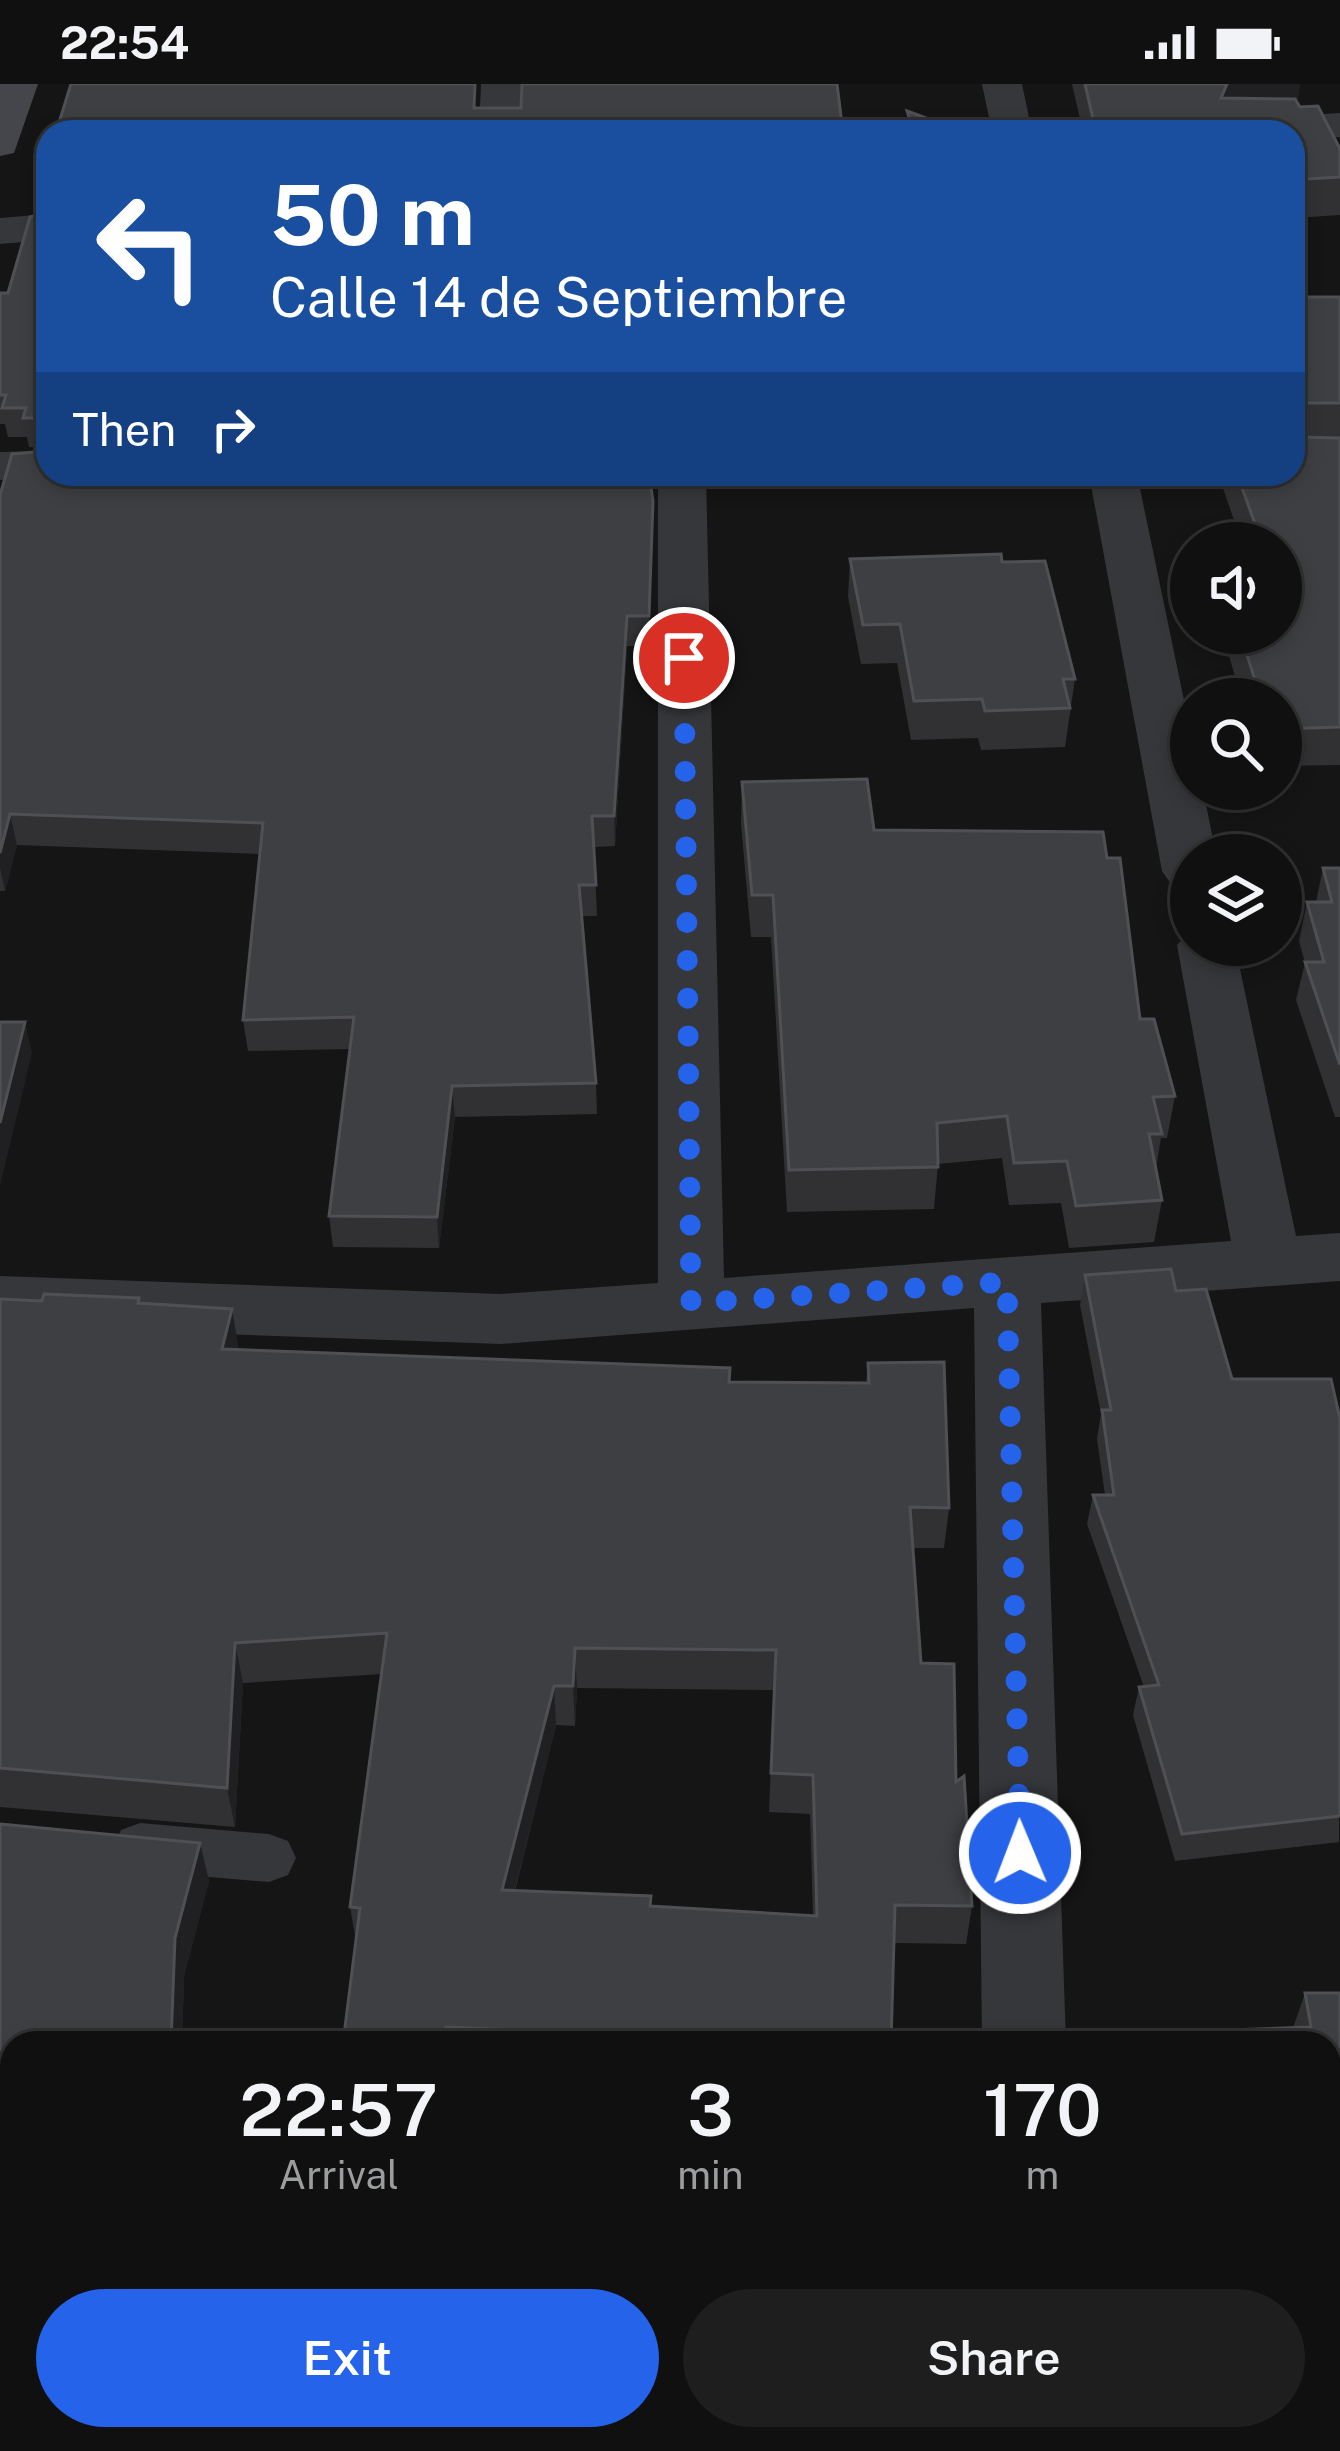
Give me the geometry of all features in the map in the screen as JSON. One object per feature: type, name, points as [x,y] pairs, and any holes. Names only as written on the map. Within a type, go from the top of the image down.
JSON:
[{"type":"street","points":[[0,144],[18,84]]},
{"type":"street","points":[[500,120],[501,84]]},
{"type":"street","points":[[1002,84],[1010,120]]},
{"type":"street","points":[[1305,127],[1340,125]]},
{"type":"street","points":[[0,231],[36,228]]},
{"type":"street","points":[[0,466],[36,465]]},
{"type":"street","points":[[682,486],[691,1303]]},
{"type":"street","points":[[1115,486],[1184,834]]},
{"type":"street","points":[[1209,966],[1268,1262]]},
{"type":"street","points":[[0,1301],[501,1319],[1340,1257]]},
{"type":"street","points":[[1007,1282],[1024,2031]]},
{"type":"lane","points":[[90,1842],[269,1858]]},
{"type":"building","points":[[71,84],[475,84],[474,108],[521,108],[522,84],[837,84],[842,120],[60,120]]},
{"type":"building","points":[[1085,84],[1227,84],[1221,98],[1295,99],[1300,107],[1318,106],[1340,149],[1340,177],[1305,179],[1305,120],[1093,120]]},
{"type":"building","points":[[907,111],[931,120],[910,120]]},
{"type":"building","points":[[36,215],[36,418],[23,418],[26,408],[2,408],[6,395],[0,395],[0,296],[8,293],[30,217]]},
{"type":"building","points":[[1305,297],[1340,297],[1340,403],[1305,403]]},
{"type":"building","points":[[1305,437],[1340,438],[1340,727],[1302,728],[1302,678],[1254,678],[1247,654],[1302,654],[1302,522],[1254,522],[1241,486],[1305,486]]},
{"type":"building","points":[[36,452],[36,486],[651,486],[649,616],[627,616],[614,816],[592,816],[596,885],[579,885],[596,1083],[452,1086],[437,1217],[329,1216],[354,1017],[243,1020],[263,823],[10,814],[0,853],[0,495],[12,454]]},
{"type":"building","points":[[1001,554],[1002,562],[1045,561],[1075,679],[1063,679],[1070,708],[985,711],[982,699],[914,701],[900,624],[863,625],[850,559]]},
{"type":"building","points":[[867,779],[874,830],[1103,832],[1107,858],[1120,858],[1140,1019],[1154,1019],[1175,1096],[1153,1097],[1162,1134],[1149,1134],[1162,1200],[1076,1206],[1067,1161],[1014,1163],[1007,1116],[937,1123],[938,1167],[789,1170],[773,895],[752,895],[742,782]]},
{"type":"building","points":[[1323,868],[1340,868],[1340,1065],[1305,962],[1324,962],[1307,902],[1332,902]]},
{"type":"building","points":[[0,1022],[25,1022],[0,1123]]},
{"type":"building","points":[[1171,1269],[1176,1291],[1206,1289],[1232,1379],[1331,1379],[1340,1419],[1340,1816],[1182,1834],[1139,1687],[1159,1685],[1093,1495],[1114,1495],[1102,1410],[1111,1410],[1085,1275]]},
{"type":"building","points":[[44,1294],[139,1298],[138,1303],[232,1309],[222,1349],[730,1368],[729,1382],[869,1383],[868,1363],[944,1362],[949,1508],[910,1507],[921,1663],[954,1664],[956,1782],[964,1776],[972,1906],[895,1905],[891,2031],[446,2027],[445,2031],[345,2031],[360,1908],[350,1907],[387,1633],[235,1643],[227,1788],[0,1768],[0,1299],[42,1301]],"holes":[[[575,1648],[776,1650],[771,1773],[813,1775],[817,1916],[650,1906],[651,1896],[502,1890],[554,1686],[573,1686]]]},
{"type":"building","points":[[0,1824],[200,1843],[175,1938],[171,2031],[0,2031]]},
{"type":"building","points":[[1305,1993],[1340,1993],[1340,2031],[1199,2031],[1311,2027]]},
{"type":"route","points":[[684,658],[691,1303],[1007,1282],[1020,1853]]}]
